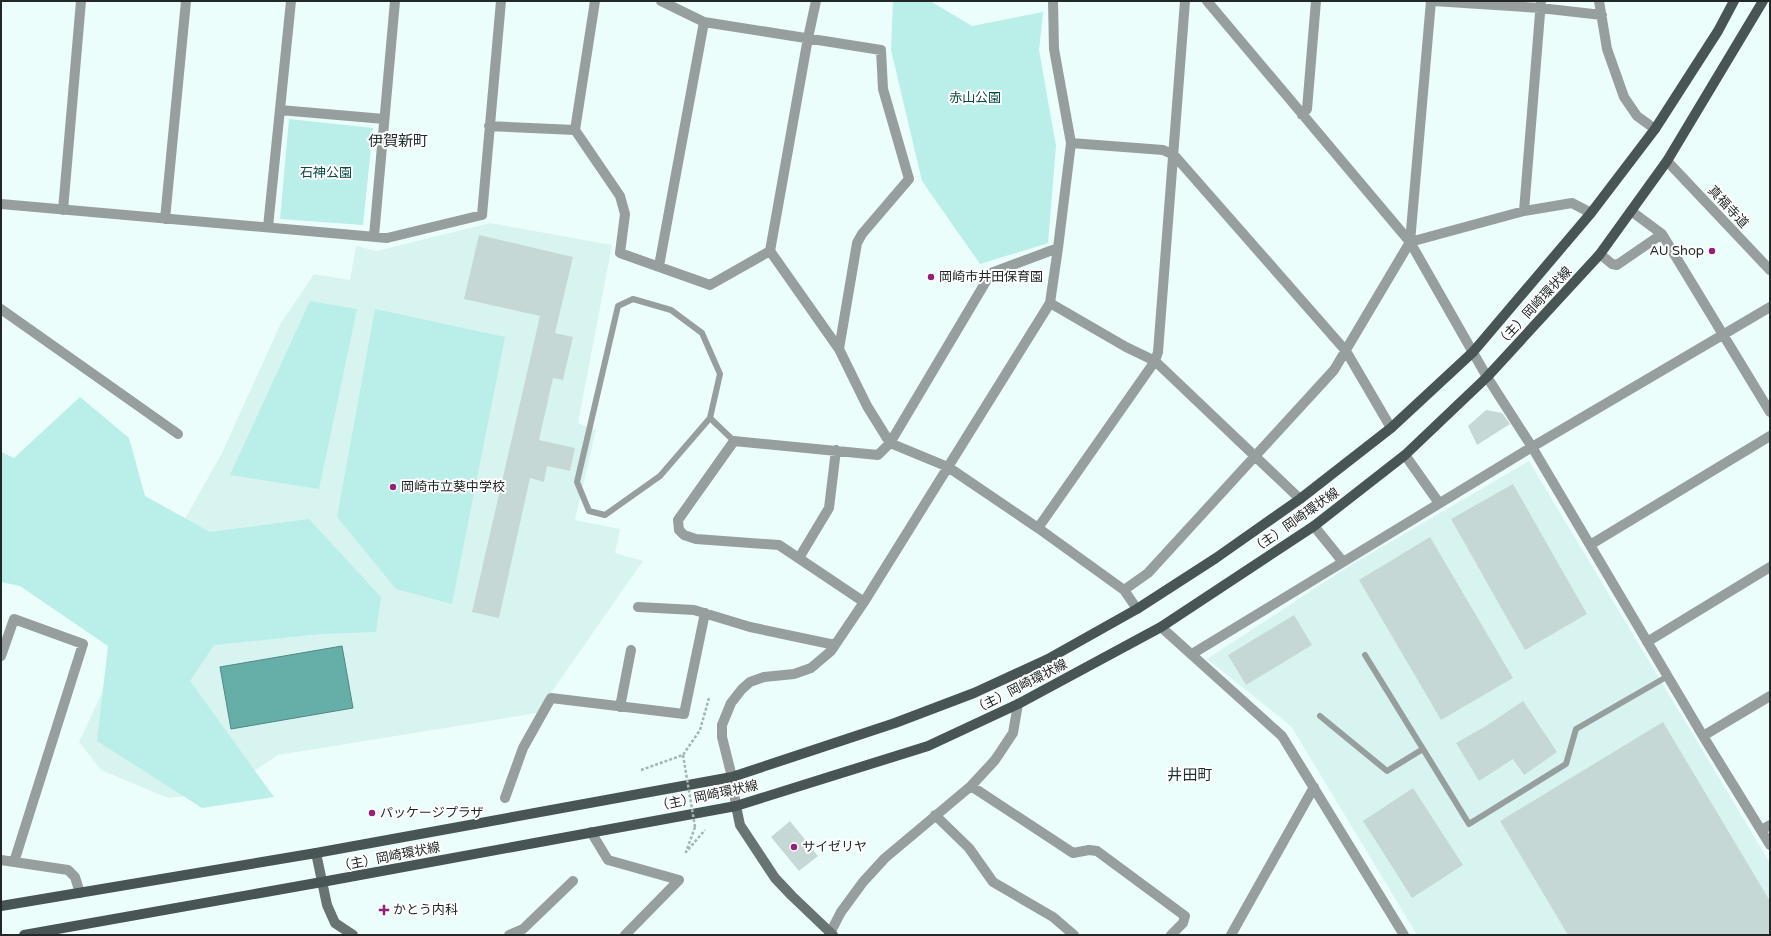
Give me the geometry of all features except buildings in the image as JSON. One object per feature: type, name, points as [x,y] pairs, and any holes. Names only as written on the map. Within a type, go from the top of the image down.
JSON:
[{"type":"main road","name":"（主）岡崎環状線","points":[[1,906],[316,853],[732,777],[895,723],[974,693],[1048,659],[1137,609],[1216,558],[1300,499],[1391,428],[1473,352],[1591,214],[1655,129],[1718,31],[1734,1]]},
{"type":"main road","name":"（主）岡崎環状線","points":[[24,935],[736,806],[928,746],[1018,704],[1161,627],[1314,526],[1405,455],[1487,377],[1600,254],[1667,161],[1763,1]]},
{"type":"street","points":[[63,210],[80,1]]},
{"type":"street","points":[[165,219],[186,1]]},
{"type":"street","points":[[268,227],[291,1]]},
{"type":"street","points":[[374,236],[395,1]]},
{"type":"street","points":[[1,204],[387,238],[482,215],[501,1]]},
{"type":"street","points":[[595,1],[576,130],[620,196],[625,214],[620,253],[710,284],[770,251]]},
{"type":"street","points":[[816,1],[770,251],[839,349],[867,406],[890,443],[948,466],[1124,590],[1137,609]]},
{"type":"street","points":[[1018,704],[1013,734],[995,760],[971,786],[885,858],[863,882],[841,912],[831,934],[775,878],[740,825],[732,777],[726,756],[722,725],[731,703],[742,689],[750,682],[764,677],[794,674],[812,668],[831,651],[864,602],[1050,303],[1071,143],[1054,49],[1053,1]]},
{"type":"street","points":[[1038,528],[1155,362],[1158,352],[1185,1]]},
{"type":"street","points":[[1206,1],[1410,242],[1487,377],[1532,447],[1703,736],[1770,845]]},
{"type":"street","points":[[1302,115],[1307,109],[1316,1]]},
{"type":"street","points":[[1124,590],[1148,573],[1183,533],[1334,370],[1410,242],[1432,1],[1541,5],[1602,15]]},
{"type":"street","points":[[1600,1],[1607,49],[1624,97],[1637,116],[1655,129]]},
{"type":"street","points":[[665,2],[704,22],[881,50],[883,89],[908,179],[862,234],[857,243],[839,349]]},
{"type":"street","points":[[1524,211],[1541,5]]},
{"type":"street","points":[[659,266],[704,22]]},
{"type":"street","points":[[280,110],[384,119]]},
{"type":"street","points":[[489,126],[576,130]]},
{"type":"street","points":[[1071,143],[1163,150],[1174,155],[1346,351],[1391,428]]},
{"type":"street","name":"真福寺道","points":[[1667,161],[1770,270]]},
{"type":"street","points":[[1410,242],[1524,211],[1572,203],[1591,214]]},
{"type":"street","points":[[1631,211],[1662,234],[1770,412]]},
{"type":"street","points":[[1600,254],[1612,264],[1617,265],[1662,234]]},
{"type":"street","points":[[864,602],[779,545],[696,539],[684,535],[679,530],[678,520],[734,441],[878,455],[890,443],[991,273],[1058,248]]},
{"type":"street","points":[[1050,303],[1155,362],[1300,499]]},
{"type":"street","points":[[1192,654],[1532,447],[1770,307]]},
{"type":"street","points":[[1,309],[178,434]]},
{"type":"street","points":[[1590,545],[1770,436]]},
{"type":"street","points":[[799,558],[829,508],[836,450]]},
{"type":"street","points":[[1405,455],[1439,503]]},
{"type":"street","points":[[1314,526],[1343,562]]},
{"type":"street","points":[[1647,642],[1770,567]]},
{"type":"street","points":[[638,607],[694,610],[750,627],[835,645]]},
{"type":"street","points":[[505,798],[523,748],[551,698],[684,714],[705,614]]},
{"type":"street","points":[[1,656],[14,619],[83,644],[14,862]]},
{"type":"street","points":[[1161,627],[1282,736],[1404,935]]},
{"type":"street","points":[[620,707],[631,650]]},
{"type":"street","points":[[1703,736],[1770,696]]},
{"type":"street","points":[[971,786],[1073,853],[1089,850],[1098,851],[1185,916],[1183,923],[1171,935]]},
{"type":"street","points":[[1231,935],[1314,787]]},
{"type":"street","points":[[935,815],[969,848],[993,882],[1053,917],[1074,935]]},
{"type":"street","points":[[1761,830],[1770,825]]},
{"type":"street","points":[[591,832],[608,860],[678,880],[625,935]]},
{"type":"street","points":[[316,853],[327,905],[335,923],[353,935]]},
{"type":"street","points":[[1,860],[68,870],[75,877],[80,893]]},
{"type":"street","points":[[509,935],[522,929],[573,881]]},
{"type":"lane","points":[[634,299],[671,310],[702,333],[720,374],[710,418],[660,476],[605,515],[589,511],[576,482],[618,306],[634,299]]},
{"type":"lane","points":[[710,418],[734,441]]},
{"type":"lane","points":[[1365,655],[1469,824],[1566,764],[1576,729],[1668,676]]},
{"type":"lane","points":[[1320,716],[1387,771],[1423,749]]},
{"type":"path","points":[[641,770],[683,755],[700,730],[709,698]]},
{"type":"path","points":[[683,755],[695,827],[686,852],[705,830]]},
{"type":"shaded area","name":"岡崎市立葵中学校","points":[[490,223],[612,245],[578,423],[596,430],[575,520],[620,529],[615,553],[643,561],[537,713],[278,755],[224,791],[168,798],[101,770],[79,742],[173,540],[222,453],[281,323],[314,274],[350,280],[356,246],[377,251]]},
{"type":"shaded area","points":[[1529,461],[1770,863],[1770,935],[1417,935],[1291,726],[1207,659],[1346,568]]},
{"type":"shaded area","points":[[342,646],[353,708],[231,729],[220,667]]},
{"type":"green space","name":"赤山公園","points":[[893,1],[930,1],[972,26],[1043,12],[1039,50],[1056,146],[1048,243],[980,264],[922,181],[891,50]]},
{"type":"green space","name":"石神公園","points":[[289,119],[373,128],[363,225],[280,219]]},
{"type":"green space","points":[[310,301],[357,309],[319,489],[230,475]]},
{"type":"green space","points":[[375,309],[505,337],[452,604],[396,589],[337,517]]},
{"type":"green space","points":[[80,397],[129,438],[145,496],[210,532],[309,519],[381,597],[376,632],[321,634],[214,645],[190,681],[274,797],[202,808],[97,741],[108,646],[20,586],[1,582],[1,452],[14,458]]},
{"type":"place","name":"AU Shop","points":[[1712,251]]},
{"type":"place","name":"岡崎市井田保育園","points":[[931,277]]},
{"type":"place","name":"岡崎市立葵中学校","points":[[393,487]]},
{"type":"place","name":"パッケージプラザ","points":[[372,813]]},
{"type":"place","name":"サイゼリヤ","points":[[794,847]]},
{"type":"place","name":"かとう内科","points":[[384,910]]},
{"type":"district","name":"伊賀新町","points":[[398,141]]},
{"type":"district","name":"井田町","points":[[1190,775]]}]
